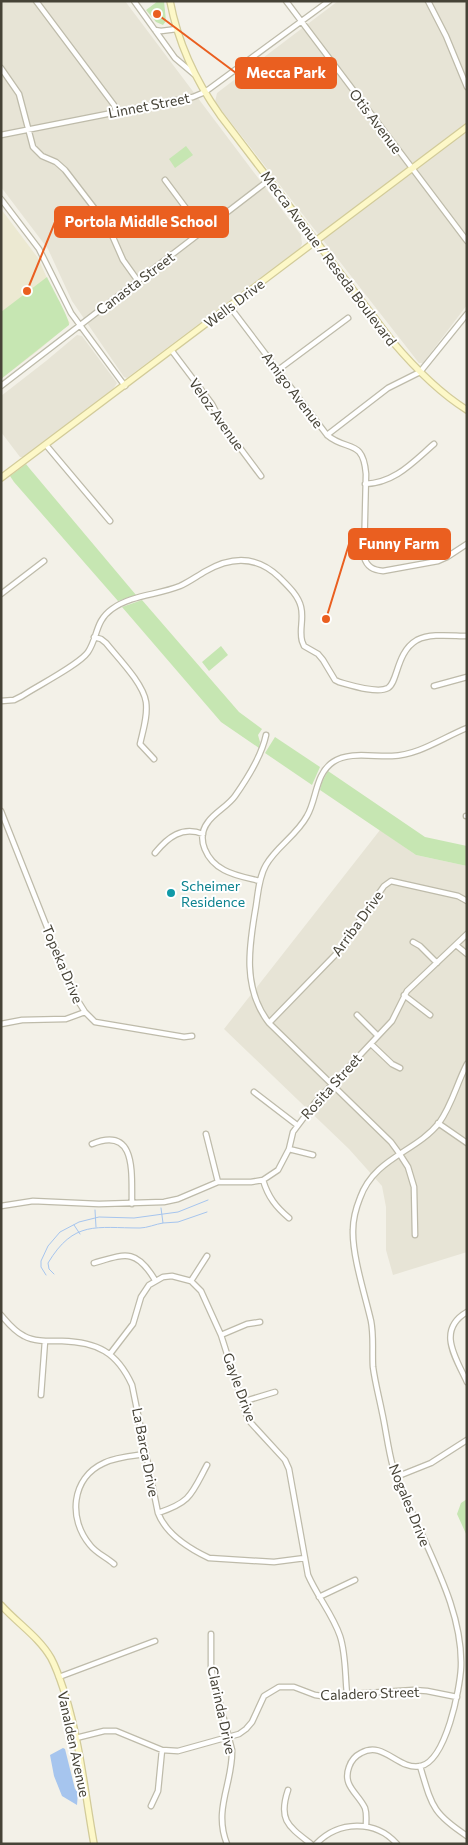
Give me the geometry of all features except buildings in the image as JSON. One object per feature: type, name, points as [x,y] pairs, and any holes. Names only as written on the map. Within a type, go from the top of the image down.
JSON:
[{"type":"main road","name":"Mecca Avenue / Reseda Boulevard","points":[[170,1],[177,29],[195,74],[205,92],[269,180],[392,341],[420,372],[467,410]]},
{"type":"main road","name":"Wells Drive","points":[[2,476],[172,351],[467,127]]},
{"type":"main road","name":"Vanalden Avenue","points":[[1,1605],[42,1646],[52,1659],[71,1713],[94,1844]]},
{"type":"street","points":[[36,1],[114,105],[116,111]]},
{"type":"street","points":[[134,1],[175,58],[195,74]]},
{"type":"street","name":"Otis Avenue","points":[[286,1],[467,241]]},
{"type":"street","name":"Linnet Street","points":[[1,135],[193,97],[205,92],[329,1]]},
{"type":"street","points":[[428,1],[446,36],[467,86]]},
{"type":"street","points":[[155,30],[177,29]]},
{"type":"street","points":[[1,68],[19,94],[24,106],[31,143],[37,152],[60,165],[108,226],[122,260],[138,280]]},
{"type":"street","points":[[165,180],[203,231]]},
{"type":"street","name":"Canasta Street","points":[[1,386],[269,180]]},
{"type":"street","points":[[1,199],[39,249],[66,303],[125,386]]},
{"type":"street","name":"Amigo Avenue","points":[[230,307],[327,435],[356,449],[361,454],[365,462],[364,557],[367,565],[382,571],[438,561],[467,544]]},
{"type":"street","points":[[327,435],[388,388],[420,372],[467,314]]},
{"type":"street","points":[[278,370],[348,318]]},
{"type":"street","name":"Veloz Avenue","points":[[172,351],[212,404],[223,426],[262,476]]},
{"type":"street","points":[[365,484],[377,484],[394,477],[410,466],[434,444]]},
{"type":"street","points":[[46,445],[110,522]]},
{"type":"street","points":[[1,701],[17,698],[75,664],[88,652],[103,618],[119,605],[179,587],[219,564],[231,560],[255,562],[265,566],[287,584],[301,606],[302,642],[304,646],[318,654],[335,680],[339,682],[375,690],[387,688],[391,684],[404,652],[413,643],[426,637],[467,636]]},
{"type":"street","points":[[1,594],[44,562]]},
{"type":"street","points":[[94,637],[101,639],[106,644],[132,675],[145,696],[146,712],[140,744],[154,759]]},
{"type":"street","points":[[434,686],[467,676]]},
{"type":"street","points":[[415,1235],[414,1187],[408,1167],[391,1142],[260,1012],[249,968],[249,944],[260,881],[265,867],[271,857],[308,816],[320,777],[325,768],[333,762],[348,756],[403,755],[432,745],[467,728]]},
{"type":"street","points":[[260,881],[223,870],[214,863],[205,851],[202,842],[208,822],[236,796],[264,746],[266,735]]},
{"type":"street","name":"Topeka Drive","points":[[1,811],[73,993],[84,1012],[95,1022],[184,1037],[192,1036]]},
{"type":"street","points":[[155,853],[171,837],[179,832],[190,830],[203,834]]},
{"type":"street","name":"Arriba Drive","points":[[269,1023],[336,954],[384,886],[391,881],[458,896],[467,901]]},
{"type":"street","name":"Rosita Street","points":[[263,1180],[278,1170],[289,1149],[293,1132],[297,1125],[331,1084],[395,1017],[404,995],[467,934]]},
{"type":"street","points":[[413,942],[420,946],[437,963]]},
{"type":"street","points":[[456,945],[467,954]]},
{"type":"street","points":[[404,995],[430,1015]]},
{"type":"street","points":[[1,1024],[22,1020],[66,1019],[84,1012]]},
{"type":"street","points":[[357,1015],[378,1036]]},
{"type":"street","points":[[371,1044],[392,1064],[400,1068]]},
{"type":"street","name":"Nogales Drive","points":[[420,1766],[428,1763],[439,1750],[457,1697],[460,1682],[460,1641],[455,1617],[396,1477],[374,1374],[372,1326],[354,1246],[353,1229],[355,1213],[366,1186],[378,1171],[399,1153],[428,1133],[438,1123],[450,1105],[467,1064]]},
{"type":"street","points":[[254,1092],[297,1125]]},
{"type":"street","points":[[438,1123],[467,1143]]},
{"type":"street","points":[[206,1134],[218,1182]]},
{"type":"street","points":[[92,1144],[110,1140],[126,1148],[131,1157],[132,1204]]},
{"type":"street","points":[[289,1149],[313,1155]]},
{"type":"street","points":[[1,1206],[33,1201],[132,1204],[164,1202],[178,1199],[218,1182],[263,1180],[267,1194],[277,1208],[289,1218]]},
{"type":"street","points":[[94,1263],[116,1256],[138,1259],[147,1267],[155,1280]]},
{"type":"street","points":[[110,1354],[133,1324],[144,1290],[155,1280],[172,1276],[191,1281],[207,1256]]},
{"type":"street","name":"Gayle Drive","points":[[191,1281],[201,1292],[221,1335],[242,1402],[251,1423],[285,1460],[290,1469],[308,1575],[337,1628],[343,1644],[347,1694]]},
{"type":"street","points":[[467,1312],[452,1326],[450,1336],[451,1346],[467,1382]]},
{"type":"street","name":"La Barca Drive","points":[[1,1315],[10,1326],[24,1336],[45,1342],[78,1342],[102,1348],[127,1373],[132,1385],[158,1514],[168,1530],[200,1554],[210,1558],[274,1562],[305,1558]]},
{"type":"street","points":[[221,1335],[247,1324],[260,1322]]},
{"type":"street","points":[[41,1395],[45,1342]]},
{"type":"street","points":[[242,1402],[275,1392]]},
{"type":"street","points":[[396,1477],[431,1463],[467,1440]]},
{"type":"street","points":[[114,1564],[91,1547],[79,1527],[75,1514],[79,1488],[87,1476],[102,1464],[146,1454]]},
{"type":"street","points":[[158,1514],[186,1501],[207,1466]]},
{"type":"street","points":[[319,1597],[355,1580]]},
{"type":"street","name":"Clarinda Drive","points":[[211,1634],[211,1666],[229,1736],[232,1759],[221,1811],[221,1823],[227,1844]]},
{"type":"street","points":[[59,1677],[155,1641]]},
{"type":"street","name":"Caladero Street","points":[[76,1738],[104,1731],[116,1731],[162,1750],[178,1750],[239,1734],[252,1722],[264,1696],[279,1687],[294,1687],[322,1696],[413,1690],[457,1697]]},
{"type":"street","points":[[366,1826],[365,1808],[351,1790],[347,1776],[348,1769],[355,1757],[368,1750],[376,1749],[408,1765],[420,1766],[428,1795],[435,1810],[445,1822],[467,1836]]},
{"type":"street","points":[[151,1806],[158,1791],[162,1750]]},
{"type":"street","points":[[288,1790],[283,1807],[286,1823],[311,1844]]},
{"type":"street","points":[[316,1844],[332,1832],[347,1826],[366,1826],[379,1830],[397,1844]]},
{"type":"shaded area","points":[[1,1],[125,1],[301,235],[302,244],[300,248],[127,378],[124,377],[72,301],[48,249],[1,187]]},
{"type":"shaded area","points":[[338,1],[467,1],[467,305],[423,363],[419,363],[215,102],[217,93]]},
{"type":"shaded area","points":[[1,209],[38,258],[59,305],[70,323],[1,379]]},
{"type":"shaded area","points":[[77,335],[82,336],[117,383],[113,389],[24,457],[20,457],[1,432],[1,396]]},
{"type":"shaded area","points":[[380,830],[416,855],[467,866],[467,1252],[393,1275],[386,1250],[386,1207],[382,1186],[349,1149],[224,1029]]},
{"type":"green space","points":[[158,1],[164,1],[166,21],[163,25],[156,22],[146,10]]},
{"type":"green space","points":[[186,146],[193,155],[175,168],[169,159]]},
{"type":"green space","points":[[47,277],[64,310],[69,325],[1,379],[1,312]]},
{"type":"green space","points":[[26,464],[136,595],[118,601],[14,482],[10,476]]},
{"type":"green space","points":[[142,600],[239,712],[262,729],[258,735],[259,748],[221,722],[122,607]]},
{"type":"green space","points":[[221,646],[228,655],[209,671],[202,662]]},
{"type":"green space","points":[[275,737],[320,767],[312,785],[265,753]]},
{"type":"green space","points":[[328,771],[425,837],[467,846],[467,866],[416,855],[320,790]]},
{"type":"green space","points":[[467,1499],[467,1536],[457,1514],[461,1503]]},
{"type":"water","points":[[63,1748],[65,1749],[75,1789],[78,1792],[77,1805],[62,1796],[54,1776],[50,1755]]},
{"type":"waterway","points":[[46,1275],[41,1267],[41,1261],[48,1246],[60,1232],[79,1222],[99,1217],[134,1218],[178,1212],[208,1200]]},
{"type":"waterway","points":[[54,1274],[49,1269],[48,1263],[67,1239],[87,1229],[143,1228],[163,1223],[161,1208]]},
{"type":"waterway","points":[[95,1210],[96,1227]]},
{"type":"waterway","points":[[163,1223],[178,1222],[207,1212]]},
{"type":"waterway","points":[[74,1225],[80,1234]]},
{"type":"place","name":"Mecca Park","points":[[157,14]]},
{"type":"place","name":"Portola Middle School","points":[[27,291]]},
{"type":"place","name":"Funny Farm","points":[[326,619]]},
{"type":"place","name":"Scheimer Residence","points":[[171,893]]}]
